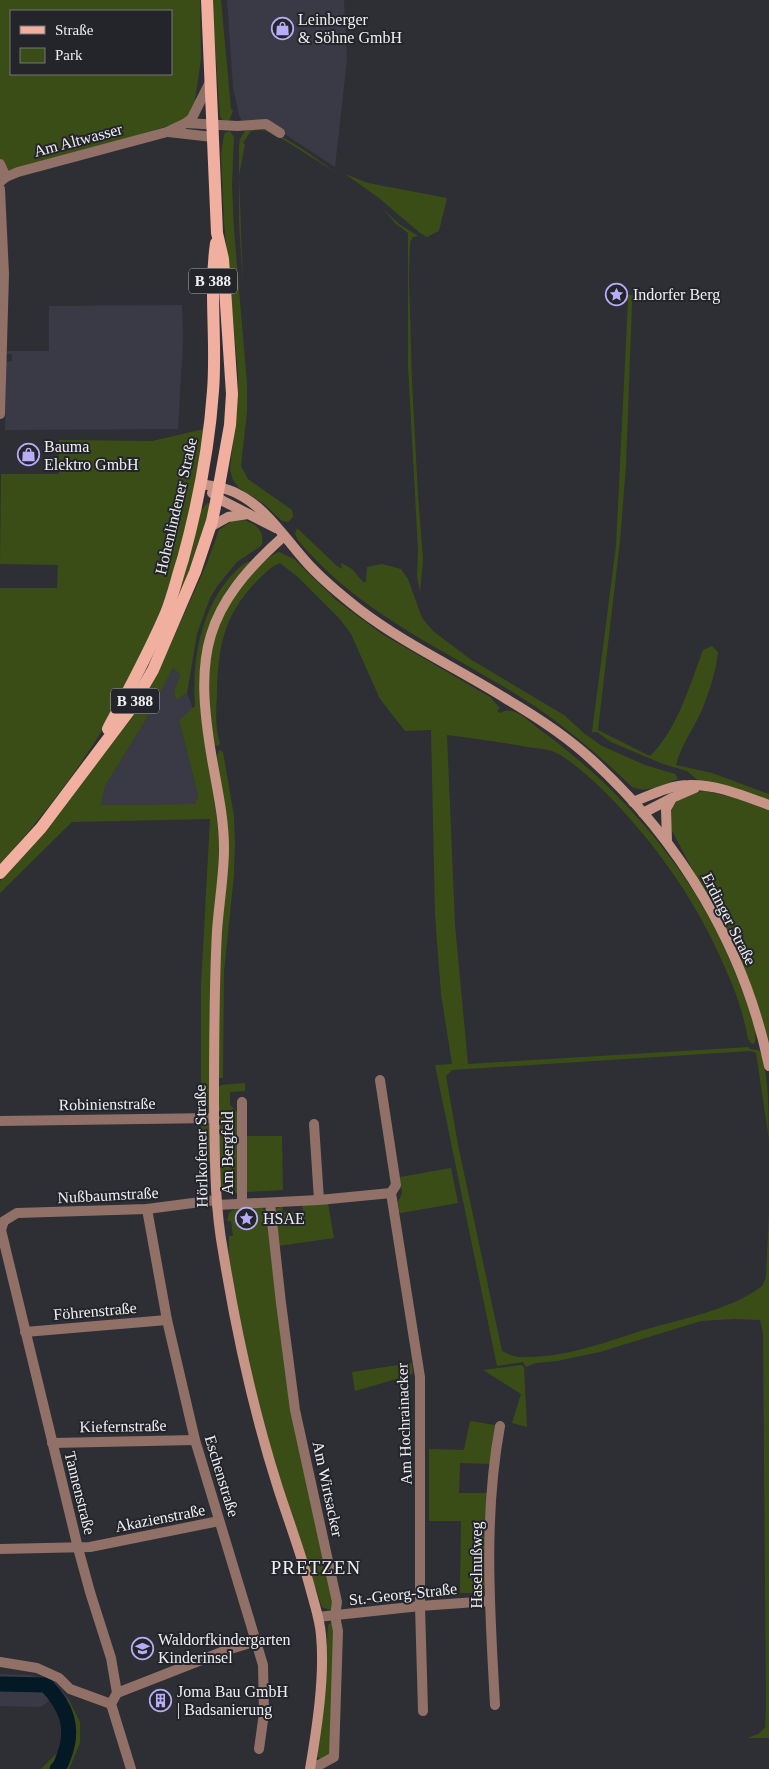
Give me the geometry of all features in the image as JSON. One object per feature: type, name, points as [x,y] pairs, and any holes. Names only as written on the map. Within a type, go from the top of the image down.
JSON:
[{"type":"main road","name":"Hohenlindener Straße","points":[[87,766],[139,669],[166,612],[188,539],[205,464],[215,361],[213,282],[217,233],[207,0]]},
{"type":"main road","name":"Hohenlindener Straße","points":[[217,233],[223,259],[232,394],[230,425],[218,492]]},
{"type":"main road","name":"B 388","points":[[0,873],[41,828],[129,711],[153,670],[191,583],[210,527],[218,492]]},
{"type":"street","name":"Am Altwasser","points":[[3,180],[27,170],[167,132],[186,123],[195,114],[210,81]]},
{"type":"street","name":"Am Altwasser","points":[[186,123],[213,131]]},
{"type":"street","points":[[213,131],[266,124],[280,133]]},
{"type":"street","name":"Am Altwasser","points":[[167,132],[213,131]]},
{"type":"street","points":[[0,164],[3,180]]},
{"type":"street","points":[[0,189],[4,274],[0,414]]},
{"type":"street","points":[[201,484],[218,492],[248,514],[282,533]]},
{"type":"street","name":"Erdinger Straße","points":[[218,492],[235,492],[262,509],[309,565],[361,611],[402,638],[509,700],[550,728],[590,758],[633,802],[680,860],[719,925],[741,974],[757,1020],[769,1066]]},
{"type":"street","points":[[210,527],[228,517],[248,514]]},
{"type":"street","name":"Hörlkofener Straße","points":[[282,533],[227,598],[212,630],[205,662],[204,700],[224,847],[214,1003],[216,1203],[222,1250],[251,1396],[318,1617],[322,1644],[320,1697],[310,1768]]},
{"type":"street","points":[[633,802],[668,788],[688,784],[742,795],[769,805]]},
{"type":"street","points":[[643,813],[688,790],[705,786]]},
{"type":"street","points":[[667,842],[666,809],[672,798]]},
{"type":"street","name":"Am Hochrainacker","points":[[380,1080],[396,1185],[391,1193],[420,1377],[420,1606],[423,1711]]},
{"type":"street","name":"Am Bergfeld","points":[[242,1102],[242,1204]]},
{"type":"street","name":"Robinienstraße","points":[[0,1121],[214,1118]]},
{"type":"street","points":[[314,1124],[319,1200]]},
{"type":"street","name":"Am Bergfeld","points":[[216,1203],[242,1204],[319,1200],[391,1193]]},
{"type":"street","name":"Am Wirtsacker","points":[[270,1202],[295,1410],[337,1602],[335,1616],[338,1634],[334,1757],[310,1768]]},
{"type":"street","name":"Nußbaumstraße","points":[[4,1221],[17,1213],[147,1209],[216,1203]]},
{"type":"street","name":"Eschenstraße","points":[[147,1209],[167,1320],[195,1440],[263,1665],[264,1714],[259,1749]]},
{"type":"street","name":"Tannenstraße","points":[[4,1221],[1,1230],[5,1275],[25,1332],[78,1548],[111,1658],[117,1693]]},
{"type":"street","name":"Föhrenstraße","points":[[25,1332],[167,1320]]},
{"type":"street","name":"Haselnußweg","points":[[495,1705],[490,1601],[491,1507],[494,1461],[500,1426]]},
{"type":"street","name":"Kiefernstraße","points":[[52,1443],[195,1440]]},
{"type":"street","name":"Akazienstraße","points":[[0,1549],[78,1548],[219,1521]]},
{"type":"street","name":"St.-Georg-Straße","points":[[318,1617],[420,1606],[490,1601]]},
{"type":"street","points":[[131,1769],[111,1704],[117,1693],[227,1650],[257,1641]]},
{"type":"street","points":[[0,1662],[37,1668],[59,1678],[70,1689],[111,1704]]},
{"type":"shaded area","points":[[227,0],[344,0],[347,60],[335,167],[283,133],[267,129],[246,130],[239,115],[233,88]]},
{"type":"shaded area","points":[[182,305],[183,341],[178,429],[5,430],[6,362],[12,361],[12,354],[6,354],[6,351],[49,351],[49,306]]},
{"type":"shaded area","points":[[173,668],[180,674],[174,692],[176,700],[187,693],[193,709],[179,720],[198,795],[195,804],[101,805],[105,786],[145,721]]},
{"type":"shaded area","points":[[0,1674],[31,1675],[56,1683],[68,1698],[57,1703],[50,1700],[41,1707],[0,1706]]},
{"type":"green space","points":[[0,0],[200,0],[201,59],[194,107],[190,114],[181,122],[62,158],[9,170],[5,168],[0,158]]},
{"type":"green space","points":[[212,0],[221,0],[231,109],[233,111],[229,121],[223,121],[220,116]]},
{"type":"green space","points":[[258,129],[273,133],[261,130],[251,131],[243,143],[245,144],[239,176],[240,139],[245,131]]},
{"type":"green space","points":[[230,131],[234,137],[232,185],[234,230],[247,384],[247,412],[241,466],[248,479],[292,510],[293,517],[288,522],[282,521],[264,504],[239,488],[233,480],[230,470],[238,395],[238,374],[224,222],[221,154],[224,135]]},
{"type":"green space","points":[[273,133],[288,140],[338,174]]},
{"type":"green space","points":[[345,174],[368,183],[447,198],[439,231],[427,237],[420,233],[379,198]]},
{"type":"green space","points":[[239,176],[243,283],[239,223]]},
{"type":"green space","points":[[383,209],[399,224],[418,236],[413,237],[410,242],[409,277],[412,381],[423,560],[420,592],[417,577],[418,550],[408,366],[408,233],[396,224]]},
{"type":"green space","points":[[625,295],[633,295],[634,300],[632,303],[626,466],[620,541],[598,730],[650,756],[668,733],[682,706],[703,650],[712,646],[718,652],[712,682],[701,712],[684,744],[676,765],[712,773],[769,794],[769,801],[696,779],[687,771],[663,764],[611,742],[597,732],[592,732],[616,546],[628,301]]},
{"type":"green space","points":[[204,429],[184,534],[166,595],[136,669],[118,704],[75,771],[0,864],[0,588],[57,588],[58,565],[0,564],[1,474],[59,474],[59,440],[152,441]]},
{"type":"green space","points":[[207,503],[210,504],[210,508],[184,585],[133,687],[200,512]]},
{"type":"green space","points":[[243,520],[252,523],[259,529],[262,536],[261,546],[237,562],[218,585],[210,598],[197,634],[187,693],[176,700],[174,692],[180,674],[173,668],[145,721],[105,786],[101,805],[195,804],[198,795],[179,720],[195,706],[194,689],[197,655],[200,638],[211,606],[230,577],[243,565],[252,561],[235,579],[221,600],[208,629],[201,659],[199,690],[219,846],[210,1025],[210,1162],[201,1162],[201,986],[210,819],[72,822],[0,893],[0,881],[13,868],[169,648],[207,563],[219,530],[232,521]]},
{"type":"green space","points":[[297,528],[337,566],[342,569],[341,563],[352,569],[363,582],[366,582],[367,567],[382,564],[401,569],[408,579],[422,618],[433,631],[470,659],[564,715],[602,746],[645,765],[675,774],[678,779],[650,789],[632,787],[586,745],[536,707],[422,640],[367,604],[341,583],[304,548],[295,534]]},
{"type":"green space","points":[[279,552],[294,559],[336,600],[382,634],[490,697],[500,708],[497,711],[501,713],[505,711],[515,712],[526,718],[572,754],[603,782],[660,844],[706,912],[725,949],[749,1008],[755,1029],[755,1043],[752,1044],[748,1039],[742,1012],[730,978],[703,921],[659,854],[606,793],[573,764],[552,751],[447,735],[455,925],[468,1064],[749,1047],[750,1049],[759,1050],[762,1058],[768,1094],[769,1140],[756,1053],[750,1051],[452,1070],[446,1076],[458,1145],[502,1351],[508,1354],[524,1357],[573,1351],[704,1313],[733,1303],[746,1296],[762,1286],[766,1276],[769,1211],[769,1738],[747,1738],[758,1734],[765,1728],[766,1707],[763,1333],[760,1320],[701,1321],[600,1352],[557,1361],[536,1363],[526,1367],[523,1362],[497,1366],[435,1065],[452,1064],[441,994],[435,915],[431,730],[405,731],[380,699],[351,634],[339,618],[299,578],[280,563],[267,571],[245,595],[229,620],[224,634],[219,662],[216,706],[220,744],[218,746],[215,745],[211,721],[209,677],[216,635],[223,616],[235,596],[263,562]]},
{"type":"green space","points":[[219,750],[223,752],[234,816],[235,842],[234,875],[224,972],[223,1078],[218,1078],[219,960],[227,869],[216,760]]},
{"type":"green space","points":[[705,791],[736,798],[769,810],[769,1045],[762,1018],[743,966],[670,827],[672,811],[678,800],[689,794]]},
{"type":"green space","points":[[245,1083],[245,1091],[230,1092],[230,1105],[239,1114],[239,1193],[227,1193],[227,1190],[220,1189],[218,1088],[221,1085]]},
{"type":"green space","points":[[246,1136],[282,1136],[283,1190],[246,1192]]},
{"type":"green space","points":[[451,1168],[458,1203],[399,1212],[398,1202],[402,1193],[400,1177]]},
{"type":"green space","points":[[328,1203],[334,1238],[278,1246],[276,1209],[282,1206],[283,1212],[303,1211],[302,1205]]},
{"type":"green space","points":[[262,1207],[268,1214],[272,1264],[333,1600],[332,1609],[329,1610],[322,1607],[284,1495],[255,1394],[229,1263],[229,1236],[233,1236],[231,1221],[227,1221],[229,1213],[235,1209]]},
{"type":"green space","points":[[412,1363],[413,1373],[410,1375],[355,1391],[352,1372]]},
{"type":"green space","points":[[521,1365],[524,1367],[527,1427],[512,1423],[521,1394],[483,1370]]},
{"type":"green space","points":[[470,1421],[495,1425],[490,1464],[460,1463],[459,1493],[488,1493],[487,1587],[480,1593],[460,1593],[461,1521],[429,1521],[429,1449],[464,1450]]},
{"type":"green space","points":[[331,1623],[334,1626],[332,1754],[321,1760],[317,1756],[328,1625]]},
{"type":"green space","points":[[68,1698],[80,1722],[80,1743],[69,1769],[41,1769],[59,1751],[64,1730],[60,1716],[50,1700],[57,1703]]},
{"type":"waterway","points":[[0,1684],[46,1685],[59,1701],[67,1717],[69,1736],[64,1756],[57,1769]]},
{"type":"place","name":"Leinberger & Söhne GmbH","points":[[282,28]]},
{"type":"place","name":"Indorfer Berg","points":[[617,294]]},
{"type":"place","name":"Bauma Elektro GmbH","points":[[28,455]]},
{"type":"place","name":"HSAE","points":[[247,1218]]},
{"type":"place","name":"Waldorfkindergarten Kinderinsel","points":[[142,1648]]},
{"type":"place","name":"Joma Bau GmbH | Badsanierung","points":[[161,1700]]},
{"type":"district","name":"PRETZEN","points":[[316,1567]]}]
